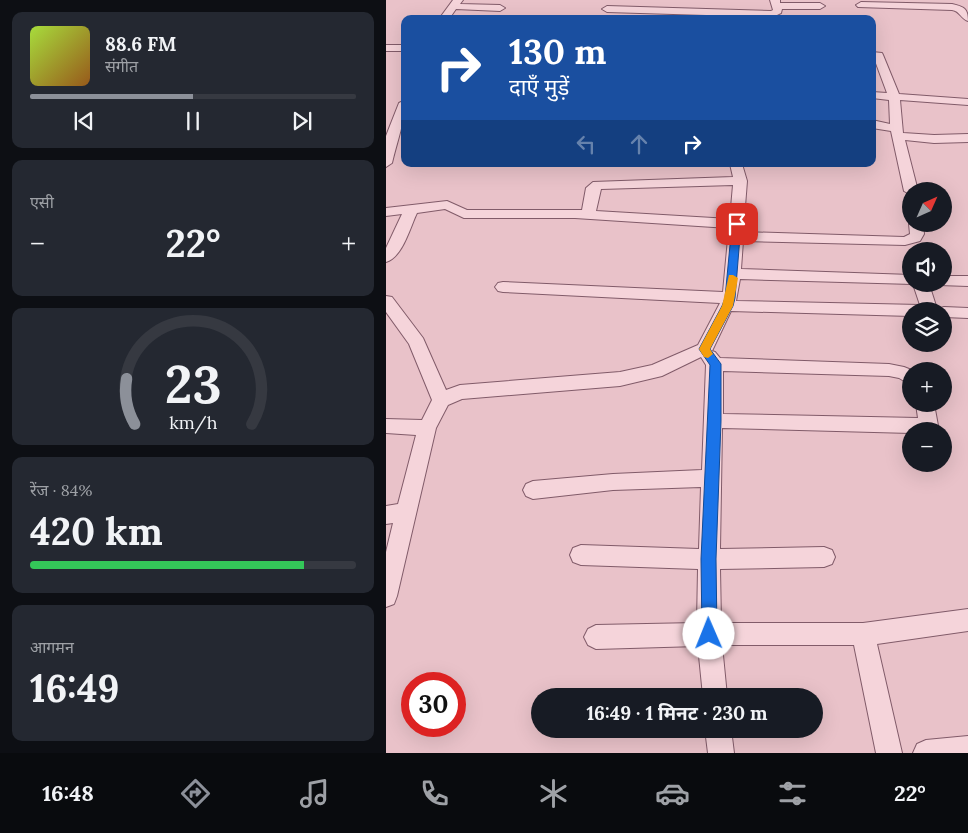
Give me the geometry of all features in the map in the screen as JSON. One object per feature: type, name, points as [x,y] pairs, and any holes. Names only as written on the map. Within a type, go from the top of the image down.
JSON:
[{"type":"street","points":[[636,10],[637,0]]},
{"type":"street","points":[[865,15],[860,2],[952,7],[961,9],[968,18]]},
{"type":"street","points":[[447,15],[456,3],[500,8]]},
{"type":"street","points":[[756,15],[778,12],[776,3],[820,6]]},
{"type":"street","points":[[607,9],[684,15]]},
{"type":"street","points":[[386,48],[401,48]]},
{"type":"street","points":[[876,54],[894,96],[896,133],[909,182]]},
{"type":"street","points":[[876,95],[968,102]]},
{"type":"street","points":[[386,163],[389,136],[401,105]]},
{"type":"street","points":[[876,126],[896,133],[934,139],[968,138]]},
{"type":"street","points":[[588,215],[592,188],[598,184],[738,172],[734,274],[729,302],[710,357],[715,421],[708,559],[709,634],[714,688]]},
{"type":"street","points":[[386,212],[447,204],[464,214],[588,215],[737,230],[905,241],[915,238],[917,232]]},
{"type":"street","points":[[386,257],[393,249],[412,208]]},
{"type":"street","points":[[734,274],[902,280]]},
{"type":"street","points":[[952,281],[968,281]]},
{"type":"street","points":[[503,287],[729,302],[902,310]]},
{"type":"street","points":[[386,301],[416,342],[441,400]]},
{"type":"street","points":[[952,312],[968,313]]},
{"type":"street","points":[[386,596],[427,428],[441,400],[460,392],[620,379],[710,357],[889,370],[902,373]]},
{"type":"street","points":[[715,421],[902,428]]},
{"type":"street","points":[[386,426],[427,428]]},
{"type":"street","points":[[533,490],[613,482],[712,478]]},
{"type":"street","points":[[386,515],[406,512]]},
{"type":"street","points":[[581,555],[708,559],[824,557]]},
{"type":"street","points":[[596,637],[709,634],[863,634],[968,620]]},
{"type":"street","points":[[863,634],[889,753]]},
{"type":"street","points":[[719,738],[721,753]]},
{"type":"street","points":[[931,753],[968,749]]},
{"type":"slow traffic","points":[[708,354],[704,349],[727,306],[733,278]]},
{"type":"route","points":[[709,634],[708,559],[715,421],[715,364],[704,349],[730,298],[734,274],[737,224]]}]
